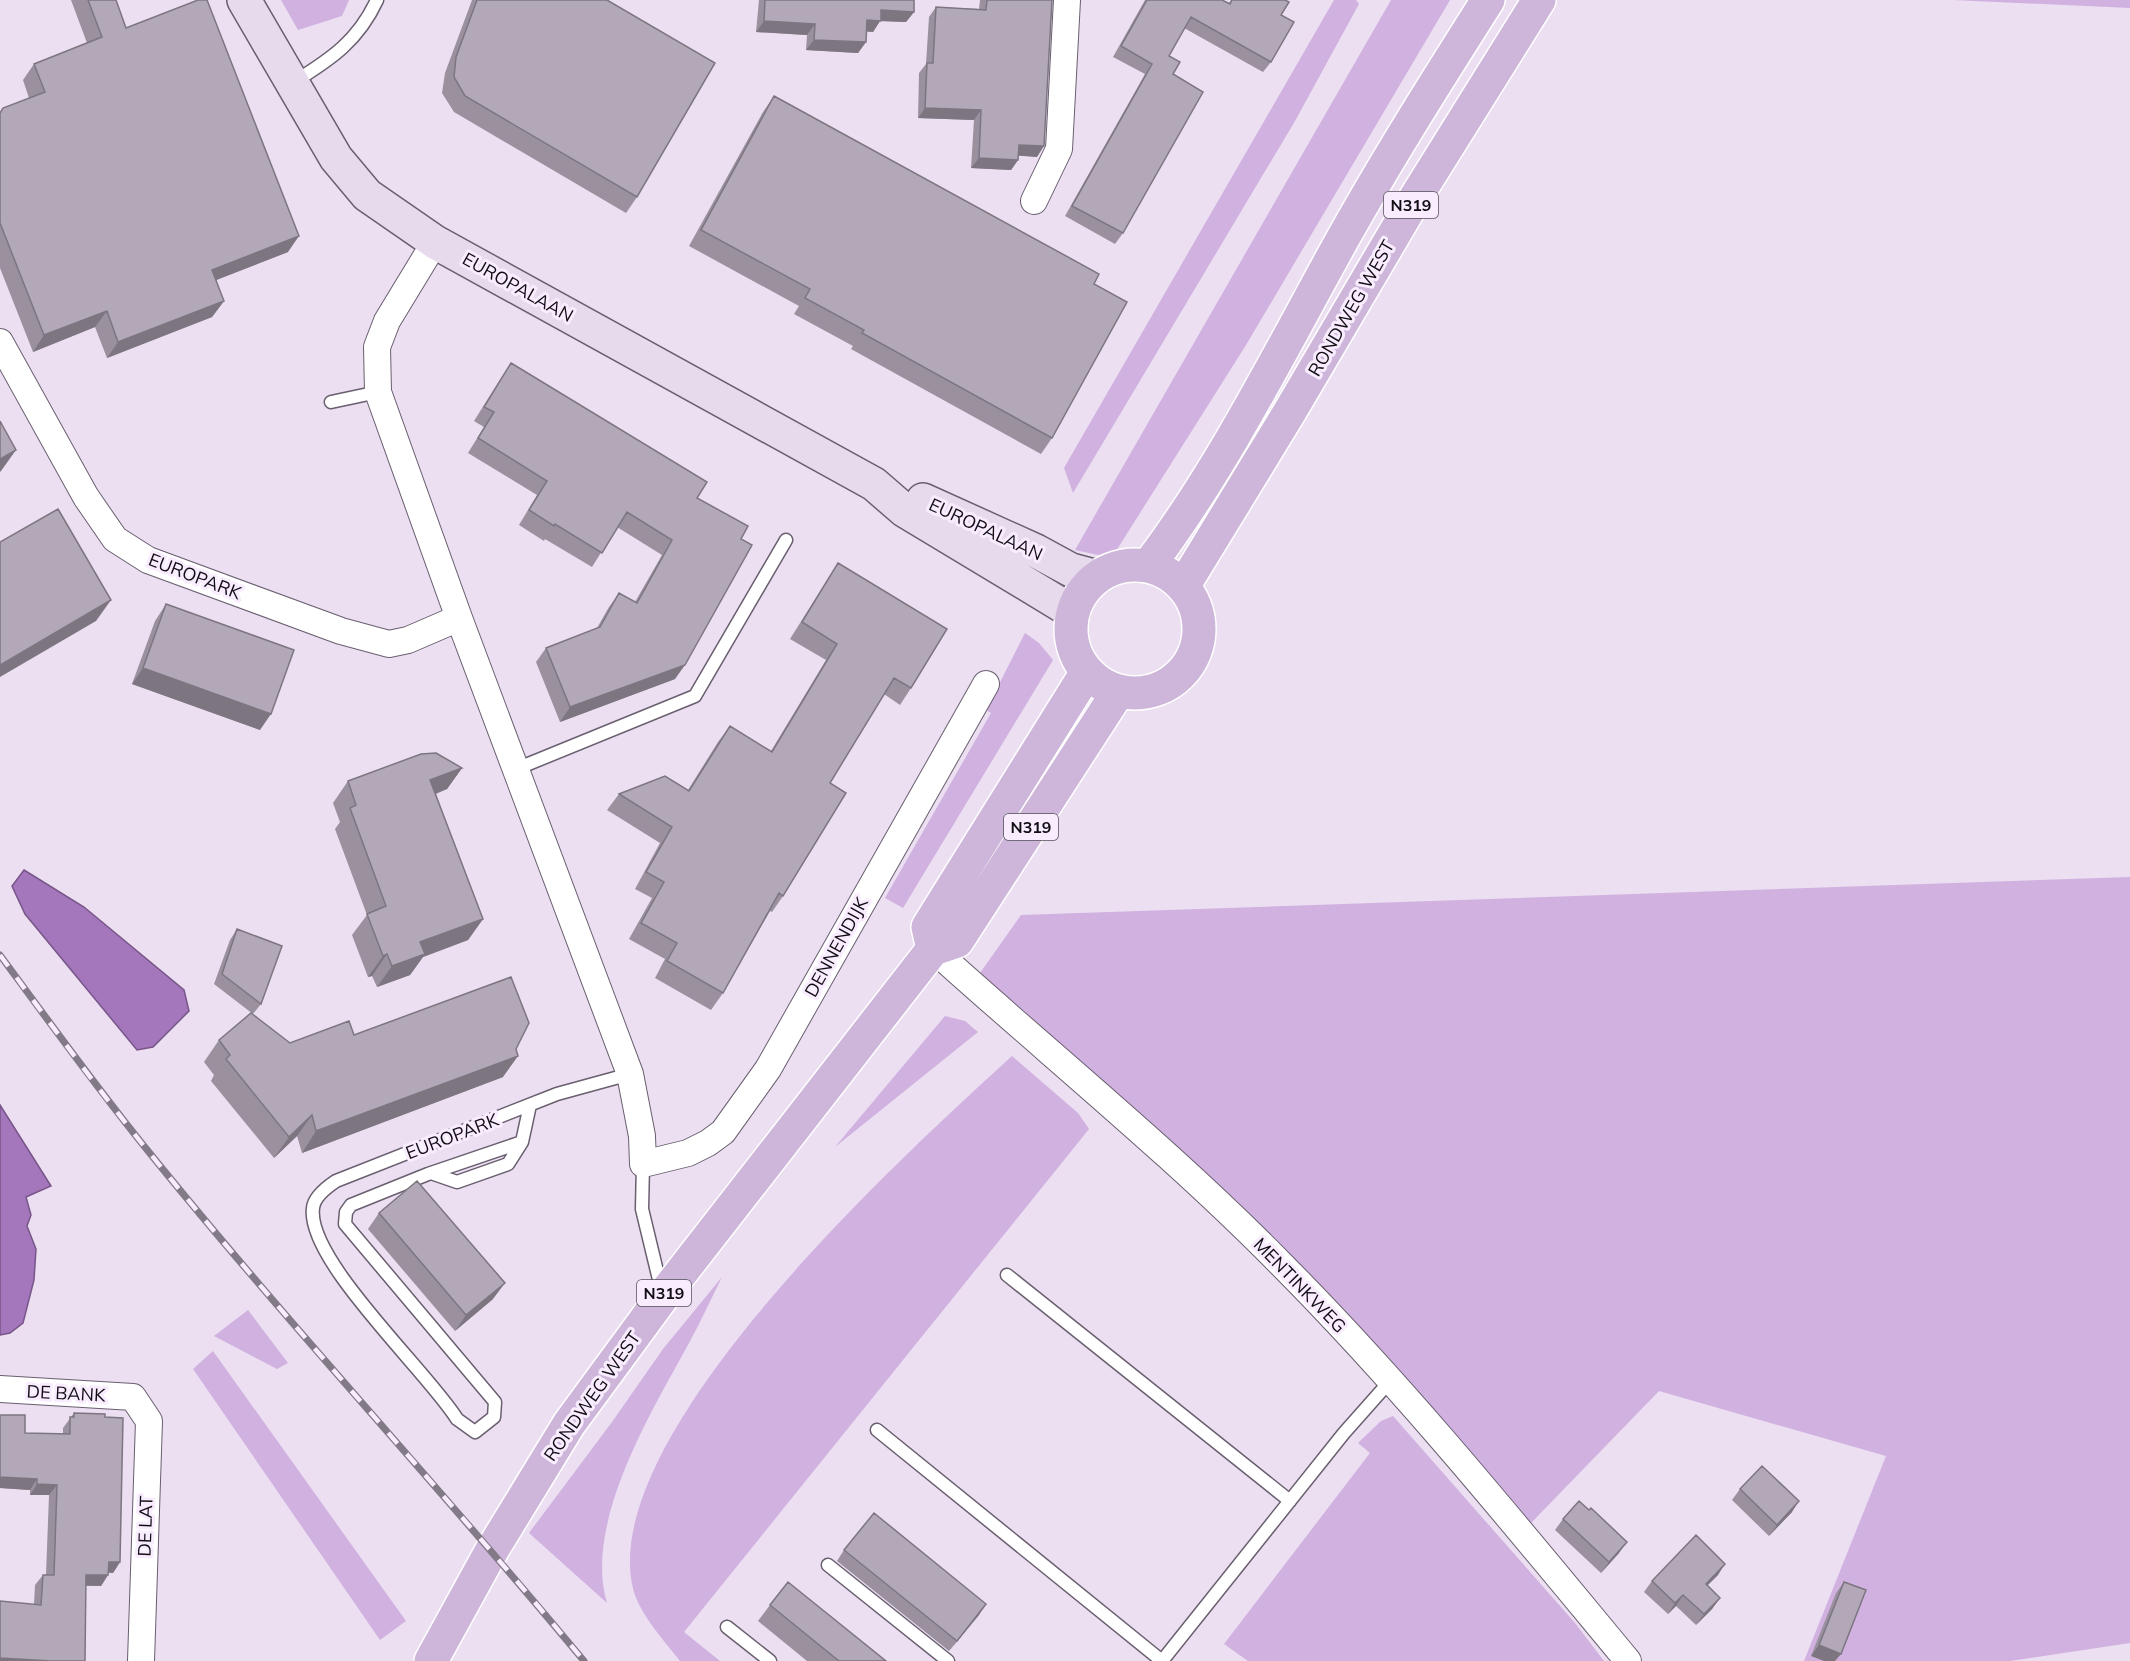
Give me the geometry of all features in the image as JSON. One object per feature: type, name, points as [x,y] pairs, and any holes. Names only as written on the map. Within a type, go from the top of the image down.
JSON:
[{"type":"main road","name":"N319","points":[[1149,565],[1177,528],[1255,396],[1375,181],[1488,0]]},
{"type":"main road","name":"RONDWEG WEST","points":[[1184,585],[1296,403],[1416,197],[1539,0]]},
{"type":"main road","points":[[1130,564],[1149,565],[1168,573],[1184,585],[1195,603],[1200,623],[1199,644],[1191,663],[1178,679],[1160,689],[1139,694],[1118,692],[1101,684],[1087,672],[1075,654],[1071,633],[1073,612],[1080,594],[1097,577],[1111,569],[1130,564]]},
{"type":"main road","name":"N319","points":[[933,949],[928,927],[1087,672]]},
{"type":"main road","name":"RONDWEG WEST","points":[[431,1661],[492,1550],[569,1424],[663,1296],[933,949],[957,941],[1118,692]]},
{"type":"street","name":"EUROPALAAN","points":[[244,0],[336,158],[367,195],[435,242],[874,484],[904,510],[1073,612]]},
{"type":"street","points":[[1035,201],[1059,149],[1067,0]]},
{"type":"street","points":[[435,242],[387,321],[377,347],[378,392],[459,618],[630,1074],[642,1136],[643,1164]]},
{"type":"street","name":"EUROPARK","points":[[0,342],[91,506],[115,539],[148,560],[341,631],[389,644],[408,640],[459,618]]},
{"type":"street","name":"EUROPALAAN","points":[[874,484],[909,494],[1036,551],[1071,570],[1097,577]]},
{"type":"street","name":"DENNENDIJK","points":[[643,1164],[688,1153],[723,1132],[768,1069],[986,684]]},
{"type":"street","name":"MENTINKWEG","points":[[933,949],[1174,1160],[1282,1265],[1391,1380],[1529,1540],[1628,1661]]},
{"type":"street","name":"DE BANK","points":[[0,1389],[133,1397]]},
{"type":"street","name":"DE LAT","points":[[133,1397],[149,1421],[141,1661]]},
{"type":"lane","points":[[293,82],[326,62],[355,38],[377,0]]},
{"type":"lane","points":[[331,402],[378,392]]},
{"type":"lane","points":[[516,769],[695,696],[786,540]]},
{"type":"lane","name":"EUROPARK","points":[[530,1105],[522,1142],[431,1173],[351,1205],[346,1212],[345,1224],[495,1402],[494,1417],[475,1432],[457,1419],[333,1265],[314,1224],[313,1207],[323,1191],[336,1181],[530,1105],[578,1088],[630,1074]]},
{"type":"lane","points":[[643,1164],[642,1209],[663,1296]]},
{"type":"lane","points":[[1007,1275],[1290,1501]]},
{"type":"lane","points":[[877,1431],[1162,1661],[1290,1501],[1391,1380]]},
{"type":"lane","points":[[828,1565],[948,1661]]},
{"type":"lane","points":[[727,1627],[770,1661]]},
{"type":"shaded area","points":[[281,0],[349,0],[342,16],[298,30]]},
{"type":"shaded area","points":[[1334,0],[1356,0],[1359,4],[1295,121],[1073,493],[1064,468]]},
{"type":"shaded area","points":[[1391,0],[1450,0],[1246,345],[1116,551],[1098,555],[1075,550]]},
{"type":"shaded area","points":[[1953,0],[2130,0],[2130,8]]},
{"type":"shaded area","points":[[1025,633],[1039,643],[1053,660],[903,908],[885,898],[991,713],[986,710]]},
{"type":"shaded area","points":[[24,870],[84,907],[184,990],[189,1011],[153,1047],[137,1050],[25,914],[12,886]]},
{"type":"shaded area","points":[[2130,877],[2130,1643],[2010,1661],[1804,1661],[1886,1456],[1659,1391],[1531,1523],[1386,1355],[1238,1202],[980,973],[1021,915]]},
{"type":"shaded area","points":[[945,1016],[965,1021],[978,1032],[835,1147]]},
{"type":"shaded area","points":[[1012,1056],[1078,1113],[1089,1129],[684,1632],[720,1661],[680,1661],[645,1615],[632,1584],[635,1521],[664,1450],[711,1375],[771,1299],[837,1225],[903,1158]]},
{"type":"shaded area","points":[[0,1105],[51,1186],[26,1197],[31,1215],[27,1226],[36,1249],[34,1280],[23,1323],[10,1333],[0,1335]]},
{"type":"shaded area","points":[[722,1277],[640,1434],[625,1469],[604,1538],[602,1572],[607,1603],[529,1533],[663,1349]]},
{"type":"shaded area","points":[[248,1310],[288,1363],[277,1369],[214,1336]]},
{"type":"shaded area","points":[[213,1351],[406,1621],[380,1640],[193,1369]]},
{"type":"shaded area","points":[[1393,1416],[1575,1623],[1604,1661],[1248,1661],[1224,1644],[1370,1453],[1358,1443],[1381,1421]]},
{"type":"building","points":[[88,0],[116,0],[126,28],[198,0],[207,0],[299,236],[212,270],[224,301],[118,342],[107,311],[44,335],[0,223],[0,113],[3,108],[45,92],[34,64],[102,37]]},
{"type":"building","points":[[477,0],[607,0],[715,63],[637,197],[465,96],[454,77],[456,57]]},
{"type":"building","points":[[765,0],[914,0],[914,12],[881,10],[881,21],[867,20],[866,42],[814,40],[815,24],[764,21]]},
{"type":"building","points":[[987,0],[1052,0],[1044,146],[1019,145],[1018,160],[979,158],[981,110],[925,108],[927,63],[933,63],[936,7],[986,10]]},
{"type":"building","points":[[1147,0],[1222,0],[1230,4],[1232,0],[1285,0],[1289,2],[1281,15],[1294,22],[1271,62],[1191,17],[1169,56],[1180,62],[1173,74],[1203,92],[1123,233],[1072,206],[1152,64],[1121,46]]},
{"type":"building","points":[[774,96],[1099,274],[1094,284],[1127,302],[1052,438],[862,333],[864,330],[805,298],[810,289],[701,230]]},
{"type":"building","points":[[511,363],[707,482],[697,498],[748,526],[741,539],[752,545],[685,665],[570,707],[546,648],[600,627],[619,593],[637,603],[672,540],[627,512],[602,553],[529,510],[547,481],[478,438],[494,412],[484,407]]},
{"type":"building","points":[[0,421],[16,450],[0,459]]},
{"type":"building","points":[[58,509],[111,600],[0,665],[0,542]]},
{"type":"building","points":[[838,563],[947,629],[911,688],[894,678],[830,783],[846,793],[783,896],[779,893],[723,993],[667,961],[677,943],[641,923],[664,882],[646,872],[672,827],[619,794],[665,776],[689,791],[730,726],[772,752],[837,644],[802,622]]},
{"type":"building","points":[[166,604],[294,650],[271,714],[143,668]]},
{"type":"building","points":[[436,753],[462,768],[430,780],[483,919],[420,942],[425,954],[392,966],[387,954],[383,956],[367,914],[386,906],[350,808],[356,805],[348,781],[421,754]]},
{"type":"building","points":[[237,929],[282,946],[261,1004],[222,974]]},
{"type":"building","points":[[511,977],[529,1023],[516,1049],[518,1056],[316,1131],[312,1115],[289,1137],[226,1059],[230,1055],[219,1040],[251,1013],[290,1043],[349,1021],[354,1035]]},
{"type":"building","points":[[417,1181],[505,1283],[466,1315],[379,1213]]},
{"type":"building","points":[[74,1413],[105,1414],[105,1417],[123,1418],[120,1562],[109,1562],[108,1575],[86,1575],[85,1661],[0,1658],[0,1601],[41,1605],[43,1575],[54,1575],[57,1485],[37,1484],[37,1479],[0,1477],[0,1415],[25,1415],[25,1433],[70,1434],[70,1417],[74,1417]]},
{"type":"building","points":[[1762,1466],[1799,1501],[1777,1525],[1740,1489]]},
{"type":"building","points":[[1579,1501],[1589,1510],[1591,1508],[1627,1542],[1609,1562],[1563,1519]]},
{"type":"building","points":[[874,1513],[986,1604],[957,1641],[844,1550]]},
{"type":"building","points":[[1696,1535],[1725,1564],[1706,1584],[1720,1598],[1704,1614],[1683,1595],[1675,1603],[1652,1581]]},
{"type":"building","points":[[788,1582],[886,1661],[839,1661],[770,1605]]},
{"type":"building","points":[[1844,1582],[1866,1590],[1841,1654],[1819,1645]]},
{"type":"railway","points":[[0,955],[107,1099],[198,1212],[584,1661]]}]
